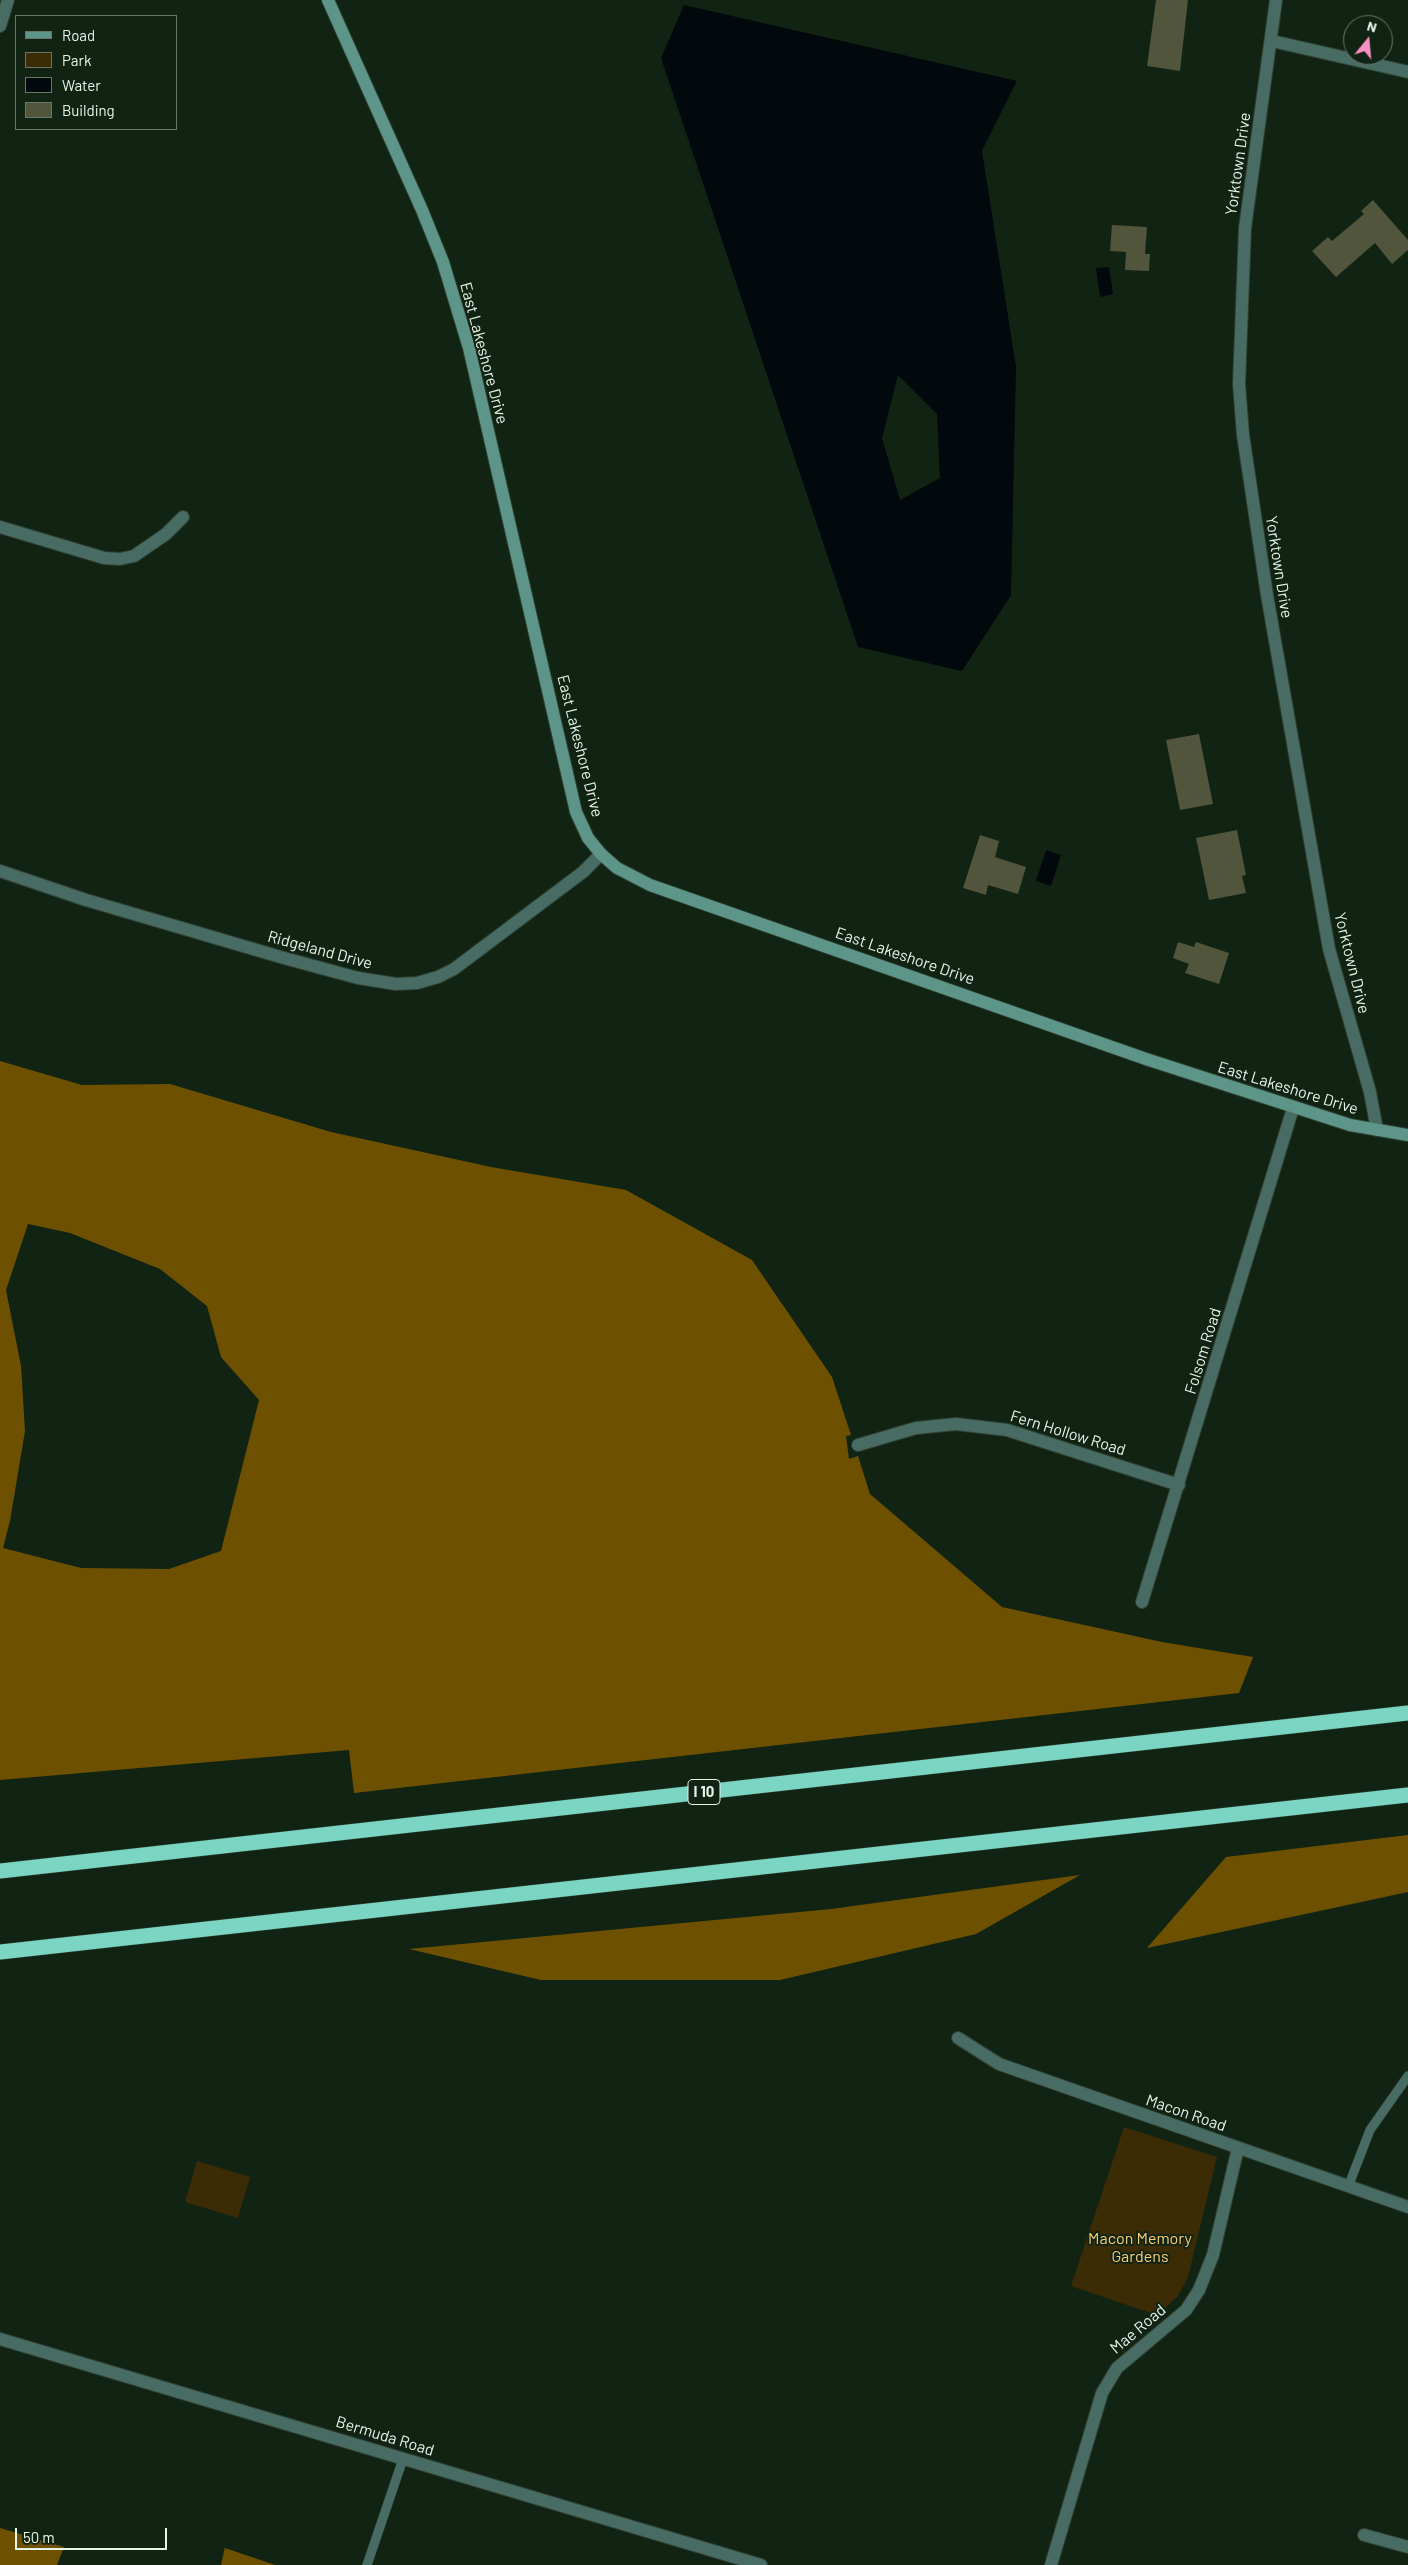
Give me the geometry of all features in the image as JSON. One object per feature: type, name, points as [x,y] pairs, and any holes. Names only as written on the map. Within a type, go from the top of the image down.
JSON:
[{"type":"highway","name":"I 10","points":[[0,1871],[1408,1713]]},
{"type":"highway","points":[[0,1952],[1408,1795]]},
{"type":"street","points":[[0,26],[8,0]]},
{"type":"street","name":"East Lakeshore Drive","points":[[328,0],[422,210],[443,262],[469,348],[576,812],[588,838],[601,854],[617,868],[650,885],[1146,1059],[1350,1125],[1408,1135]]},
{"type":"street","name":"Yorktown Drive","points":[[1276,0],[1272,41],[1245,228],[1239,384],[1243,435],[1266,594],[1329,949],[1370,1092],[1377,1130]]},
{"type":"street","points":[[1272,41],[1408,72]]},
{"type":"street","points":[[0,527],[104,558],[120,559],[134,556],[166,534],[183,517]]},
{"type":"street","name":"Ridgeland Drive","points":[[0,871],[86,900],[284,958],[358,978],[396,984],[424,981],[454,969],[583,872],[601,854]]},
{"type":"street","name":"Folsom Road","points":[[1142,1602],[1293,1108]]},
{"type":"street","name":"Fern Hollow Road","points":[[858,1445],[916,1428],[956,1424],[1007,1430],[1179,1485]]},
{"type":"street","name":"Macon Road","points":[[958,2038],[999,2064],[1408,2207]]},
{"type":"street","name":"Mae Road","points":[[1051,2565],[1102,2393],[1116,2368],[1186,2310],[1199,2290],[1213,2255],[1238,2148]]},
{"type":"street","name":"Bermuda Road","points":[[0,2339],[761,2565]]},
{"type":"street","points":[[1364,2535],[1408,2547]]},
{"type":"lane","points":[[1348,2186],[1370,2130],[1408,2076]]},
{"type":"lane","points":[[367,2565],[403,2459]]},
{"type":"green space","name":"Macon Memory Gardens","points":[[1124,2127],[1217,2157],[1188,2277],[1178,2296],[1157,2315],[1071,2286]]},
{"type":"green space","points":[[197,2161],[250,2177],[238,2218],[185,2202]]},
{"type":"shaded area","points":[[0,1061],[82,1085],[170,1084],[331,1132],[491,1167],[626,1190],[752,1260],[832,1377],[851,1435],[846,1436],[849,1459],[858,1456],[870,1494],[1002,1607],[1162,1642],[1253,1657],[1239,1693],[354,1793],[349,1750],[0,1780]],"holes":[[[28,1224],[70,1233],[160,1269],[207,1306],[221,1357],[259,1400],[221,1551],[169,1569],[81,1568],[3,1548],[10,1521],[25,1431],[21,1366],[6,1290]]]},
{"type":"shaded area","points":[[1408,1835],[1408,1892],[1147,1948],[1226,1857]]},
{"type":"shaded area","points":[[1080,1875],[976,1934],[780,1980],[541,1980],[409,1949],[831,1909]]},
{"type":"shaded area","points":[[0,2528],[64,2547],[57,2565],[0,2565]]},
{"type":"shaded area","points":[[225,2548],[275,2565],[221,2565]]},
{"type":"water","points":[[684,5],[1017,81],[982,151],[1016,367],[1011,595],[962,671],[858,647],[661,58]],"holes":[[[898,375],[937,414],[940,478],[900,500],[882,438]]]},
{"type":"water","points":[[1109,267],[1113,294],[1100,297],[1096,268]]},
{"type":"water","points":[[1046,850],[1061,855],[1051,886],[1036,881]]},
{"type":"building","points":[[1156,0],[1188,0],[1180,71],[1147,66]]},
{"type":"building","points":[[1373,200],[1408,240],[1408,250],[1392,264],[1375,243],[1336,277],[1312,251],[1328,237],[1332,241],[1364,214],[1361,211]]},
{"type":"building","points":[[1112,225],[1147,227],[1145,254],[1150,254],[1149,271],[1125,270],[1126,252],[1110,251]]},
{"type":"building","points":[[1199,734],[1213,804],[1180,810],[1166,740]]},
{"type":"building","points":[[1237,830],[1246,875],[1242,876],[1246,893],[1209,900],[1196,838]]},
{"type":"building","points":[[980,835],[999,841],[995,857],[1026,867],[1018,894],[988,885],[986,895],[963,888]]},
{"type":"building","points":[[1178,942],[1194,947],[1196,942],[1229,953],[1219,984],[1185,973],[1189,964],[1173,958]]}]
